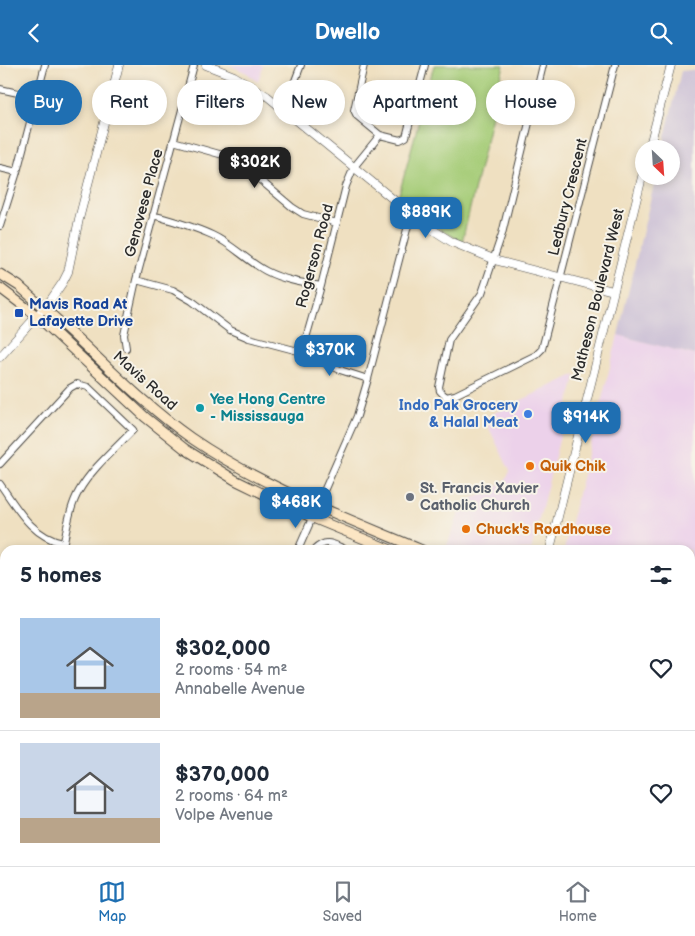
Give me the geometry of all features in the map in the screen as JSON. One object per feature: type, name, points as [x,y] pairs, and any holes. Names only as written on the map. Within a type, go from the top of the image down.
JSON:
[{"type":"main road","name":"Mavis Road","points":[[0,274],[19,286],[155,410],[190,437],[240,469],[318,506],[410,545]]},
{"type":"main road","name":"Mavis Road","points":[[0,288],[36,317],[145,417],[185,449],[235,481],[313,518],[379,545]]},
{"type":"street","points":[[41,80],[45,65]]},
{"type":"street","points":[[0,357],[58,291],[68,272],[79,219],[119,65]]},
{"type":"street","name":"Genovese Place","points":[[126,348],[124,335],[136,280],[194,65]]},
{"type":"street","points":[[206,65],[234,76],[273,101]]},
{"type":"street","points":[[296,80],[301,65]]},
{"type":"street","points":[[364,65],[354,110],[358,116],[380,135],[400,140],[406,137],[426,69],[425,65]]},
{"type":"street","points":[[494,259],[502,234],[543,65]]},
{"type":"street","name":"Ledbury Crescent","points":[[494,259],[479,298],[448,343],[439,387],[446,397],[472,387],[536,355],[544,344],[615,65]]},
{"type":"street","points":[[651,140],[670,65]]},
{"type":"street","points":[[0,89],[15,92]]},
{"type":"street","points":[[0,226],[29,125]]},
{"type":"street","points":[[303,125],[422,223],[452,242],[494,259],[613,291]]},
{"type":"street","name":"Rogerson Road","points":[[302,352],[346,186],[354,167],[380,135]]},
{"type":"street","points":[[173,141],[230,157],[303,214],[337,223]]},
{"type":"street","points":[[0,168],[17,172]]},
{"type":"street","name":"Matheson Boulevard West","points":[[551,545],[640,185]]},
{"type":"street","points":[[300,545],[357,416],[411,214]]},
{"type":"street","points":[[153,215],[213,235],[266,271],[298,283],[321,286]]},
{"type":"street","points":[[136,280],[173,290],[192,301],[230,331],[302,352],[340,370],[368,379]]},
{"type":"street","points":[[0,464],[75,384],[82,384],[88,387],[133,430],[92,474],[79,491],[71,511],[63,545]]},
{"type":"street","points":[[0,484],[27,522],[59,545]]},
{"type":"street","points":[[322,545],[330,542],[336,545]]},
{"type":"shaded area","points":[[229,65],[263,65],[259,80],[256,80],[247,73]]},
{"type":"shaded area","points":[[681,71],[695,71],[695,355],[618,335],[654,185],[680,185],[680,140],[664,140]]},
{"type":"shaded area","points":[[618,335],[695,355],[695,545],[565,545]]},
{"type":"shaded area","points":[[576,374],[532,545],[447,545],[463,503],[505,482],[510,471],[484,418]]},
{"type":"green space","points":[[434,65],[504,65],[500,80],[486,80],[486,125],[490,125],[462,242],[424,220],[398,198],[418,125],[476,125],[476,80],[430,80]]},
{"type":"place","name":"Mavis Road At Lafayette Drive","points":[[19,313]]},
{"type":"place","name":"Yee Hong Centre - Mississauga","points":[[200,408]]},
{"type":"place","name":"Indo Pak Grocery & Halal Meat","points":[[528,414]]},
{"type":"place","name":"Quik Chik","points":[[530,466]]},
{"type":"place","name":"St. Francis Xavier Catholic Church","points":[[410,497]]},
{"type":"place","name":"Chuck's Roadhouse","points":[[466,529]]}]
